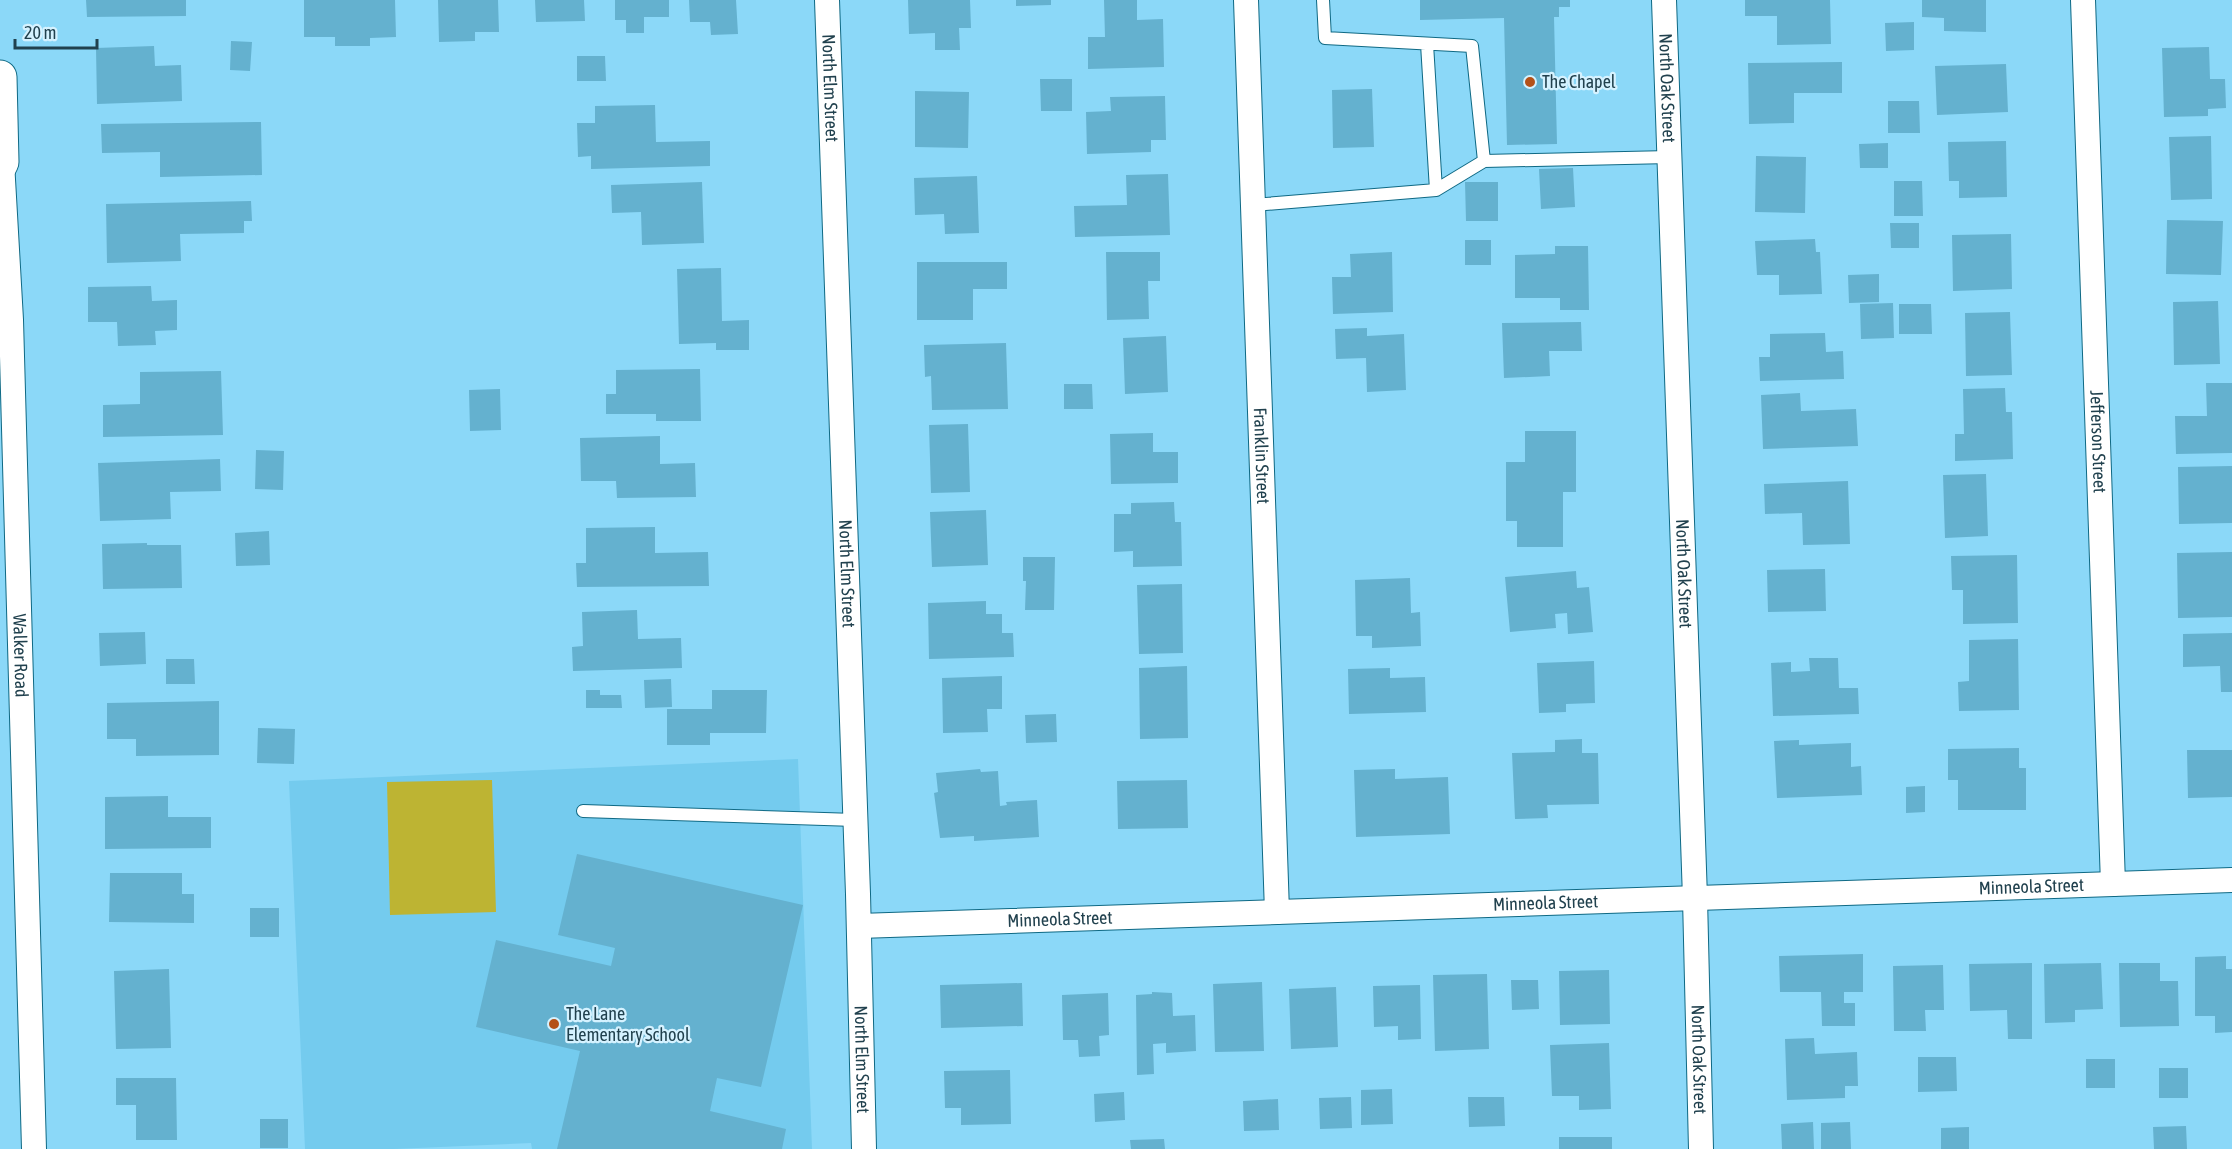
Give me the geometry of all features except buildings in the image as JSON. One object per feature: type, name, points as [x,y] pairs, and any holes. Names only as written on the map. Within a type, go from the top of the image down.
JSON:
[{"type":"main road","points":[[0,78],[1,164]]},
{"type":"street","name":"North Elm Street","points":[[827,0],[859,926],[864,1149]]},
{"type":"street","name":"Franklin Street","points":[[1246,0],[1277,912]]},
{"type":"street","name":"North Oak Street","points":[[1664,0],[1695,898],[1701,1149]]},
{"type":"street","name":"Jefferson Street","points":[[2083,0],[2113,884]]},
{"type":"street","name":"Walker Road","points":[[1,164],[11,320],[34,1149]]},
{"type":"street","name":"Minneola Street","points":[[859,926],[2232,880]]},
{"type":"lane","points":[[1323,0],[1325,38],[1472,46],[1484,161]]},
{"type":"lane","points":[[1427,44],[1436,190]]},
{"type":"lane","points":[[1252,204],[1436,190],[1484,161],[1670,157]]},
{"type":"lane","points":[[583,811],[855,820]]},
{"type":"shaded area","name":"The Lane Elementary School","points":[[798,759],[812,1149],[532,1149],[531,1143],[394,1149],[305,1149],[289,781]]},
{"type":"shaded area","points":[[492,780],[496,912],[390,915],[387,782]]},
{"type":"place","name":"The Chapel","points":[[1530,82]]},
{"type":"place","name":"The Lane Elementary School","points":[[554,1024]]}]
